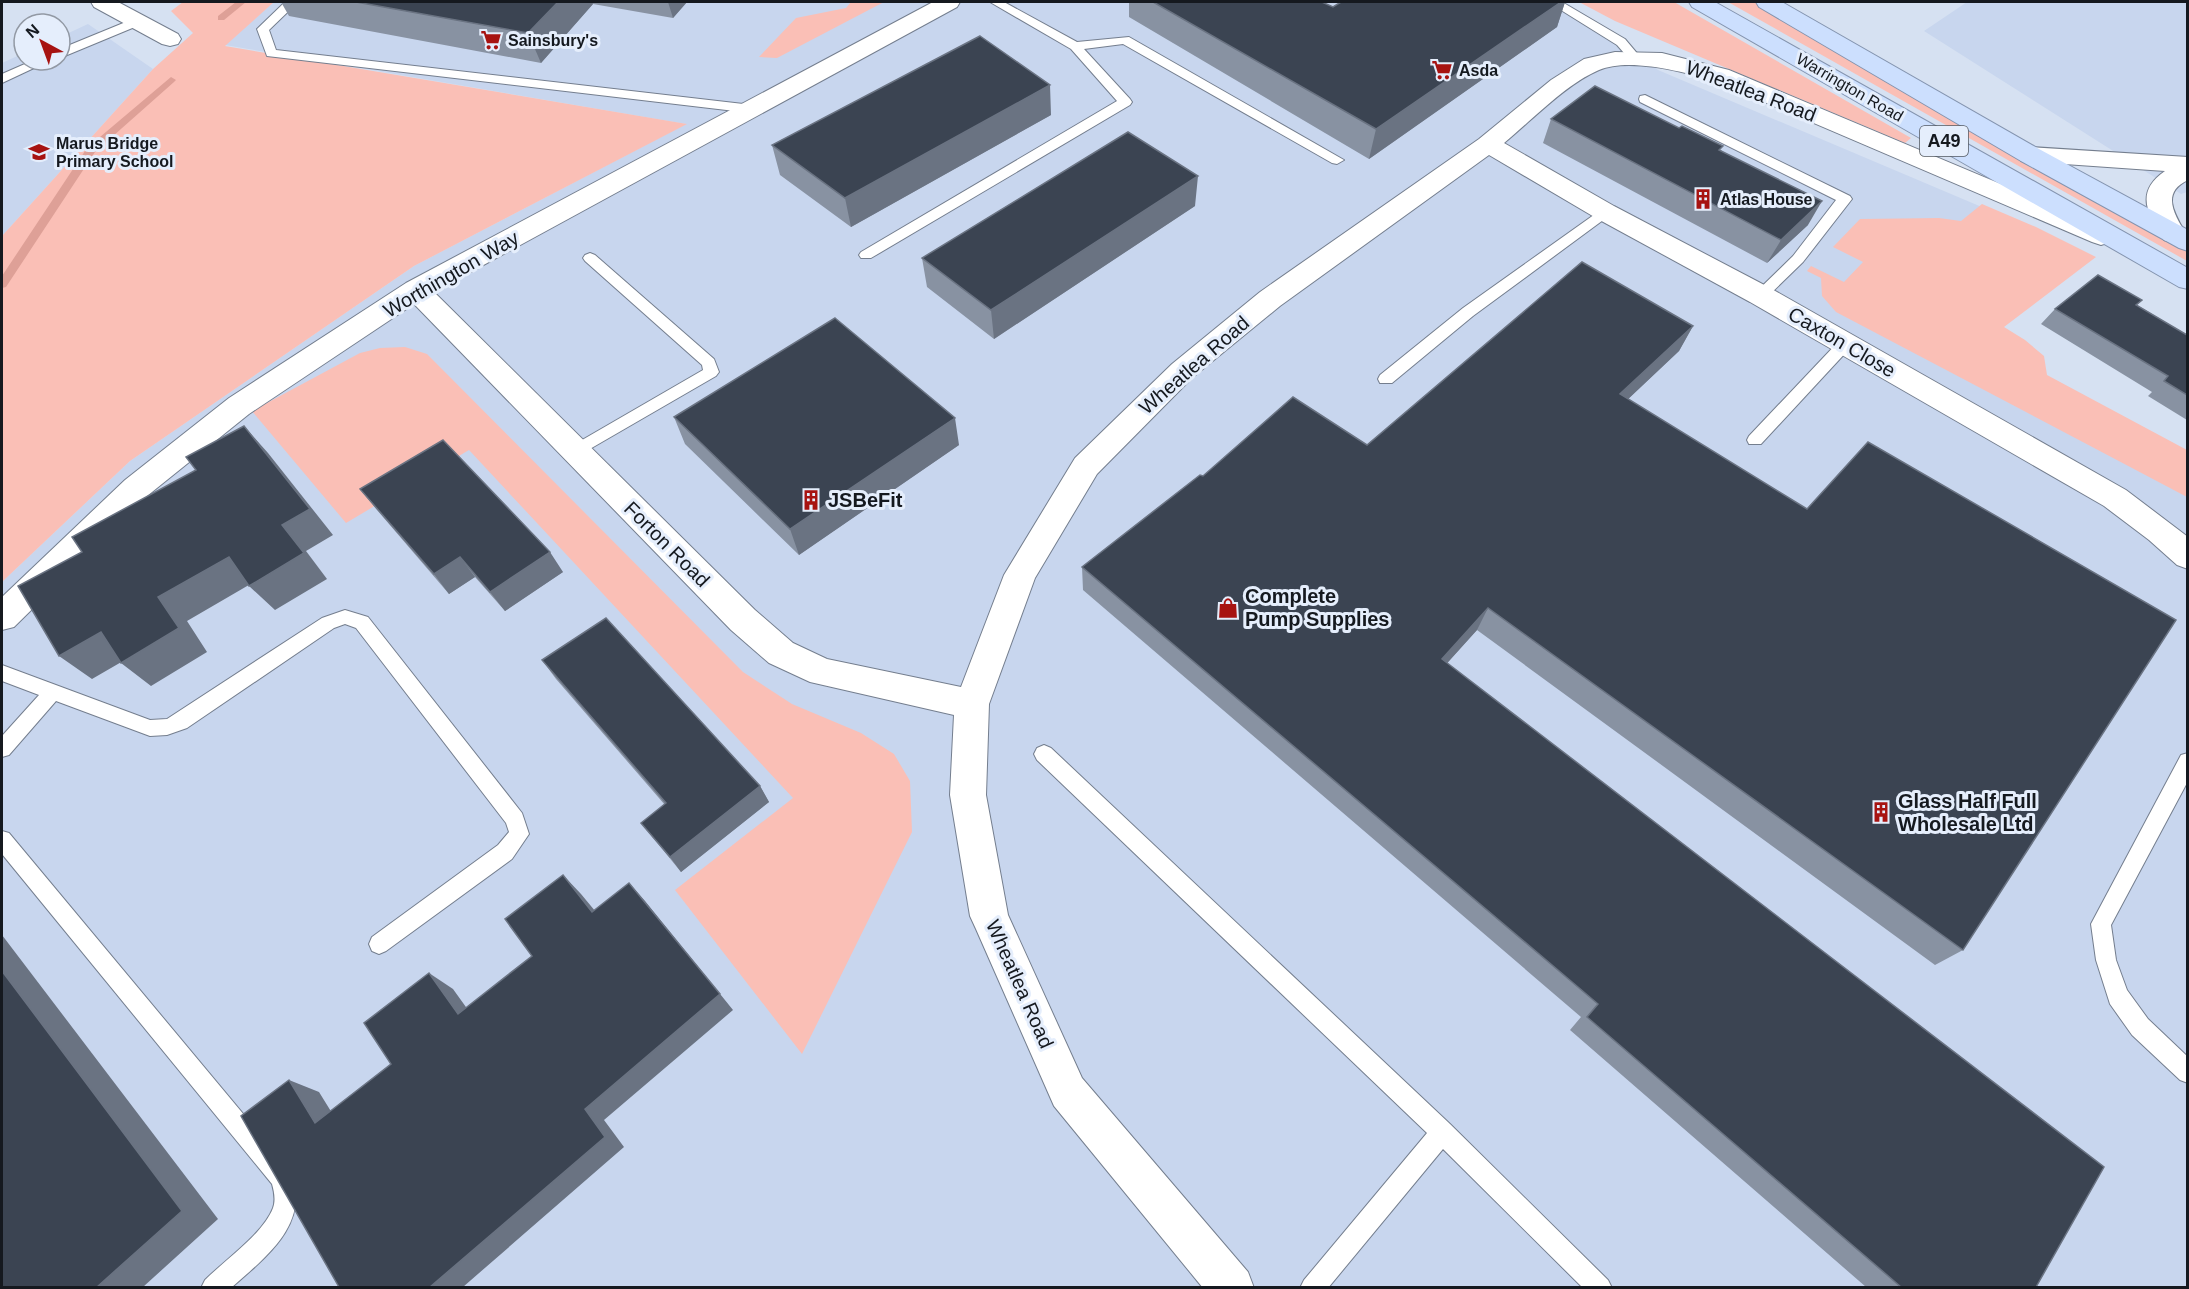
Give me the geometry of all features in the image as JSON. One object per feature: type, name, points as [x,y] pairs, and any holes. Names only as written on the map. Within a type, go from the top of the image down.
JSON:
[{"type":"highway","name":"Warrington Road","points":[[1700,2],[2187,280]]},
{"type":"highway","name":"Warrington Road","points":[[1767,2],[2180,238]]},
{"type":"street","points":[[102,2],[170,39]]},
{"type":"street","name":"Worthington Way","points":[[2,617],[136,488],[238,406],[416,291],[949,2]]},
{"type":"street","name":"Wheatlea Road","points":[[1232,1287],[1068,1092],[989,916],[968,795],[972,704],[1020,574],[1086,466],[1182,370],[1270,299],[1488,144],[1574,74],[1592,64],[1615,59],[1635,58],[1681,64],[1720,75],[2129,248]]},
{"type":"street","name":"Caxton Close","points":[[1488,144],[1605,212],[1760,295],[2115,498],[2160,531],[2187,556]]},
{"type":"street","points":[[2030,154],[2187,165]]},
{"type":"street","points":[[2180,238],[2159,211],[2158,194],[2165,182],[2187,171]]},
{"type":"street","name":"Forton Road","points":[[416,291],[743,620],[781,652],[822,672],[972,704]]},
{"type":"lane","points":[[292,2],[264,29],[271,53],[752,109]]},
{"type":"lane","points":[[866,255],[1125,102],[1075,46],[996,2]]},
{"type":"lane","points":[[1554,2],[1621,42],[1635,58]]},
{"type":"lane","points":[[72,49],[138,21]]},
{"type":"lane","points":[[1075,46],[1125,40],[1337,160]]},
{"type":"lane","points":[[2,79],[18,72]]},
{"type":"lane","points":[[1645,99],[1845,199],[1798,259],[1760,295]]},
{"type":"lane","points":[[1386,379],[1468,312],[1605,212]]},
{"type":"lane","points":[[576,451],[711,372],[709,363],[590,258]]},
{"type":"lane","points":[[1755,440],[1845,344]]},
{"type":"lane","points":[[2,673],[150,728],[167,727],[180,722],[328,623],[345,617],[362,622],[515,819],[519,834],[505,852],[379,944]]},
{"type":"lane","points":[[2,749],[53,692]]},
{"type":"lane","points":[[1044,754],[1442,1132],[1600,1287]]},
{"type":"lane","points":[[2187,761],[2101,924],[2106,960],[2118,996],[2140,1027],[2187,1072]]},
{"type":"lane","points":[[2,840],[282,1178],[285,1188],[285,1209],[266,1239],[213,1287]]},
{"type":"lane","points":[[1312,1287],[1442,1132]]},
{"type":"shaded area","points":[[183,2],[274,2],[225,46],[687,124],[414,266],[130,461],[2,582],[2,236],[153,69],[193,33],[171,11]]},
{"type":"shaded area","points":[[274,2],[1565,2],[1622,38],[1658,70],[2003,216],[1947,320],[2187,471],[2187,1287],[2,1288],[2,582],[130,461],[414,266],[686,124],[225,45]]},
{"type":"shaded area","points":[[851,2],[884,2],[777,58],[759,57],[796,18],[846,8]]},
{"type":"shaded area","points":[[1579,2],[1674,2],[1911,138],[1905,143],[1615,21]]},
{"type":"shaded area","points":[[1728,2],[1755,2],[2187,248],[2187,261]]},
{"type":"shaded area","points":[[1967,2],[2187,2],[2187,192],[2181,194],[1924,31]]},
{"type":"shaded area","name":"Marus Bridge Primary School","points":[[88,24],[153,69],[2,236],[2,63],[12,58],[12,72],[72,72],[72,31]]},
{"type":"shaded area","points":[[1982,204],[2036,227],[2096,257],[2004,327],[2025,340],[2044,356],[2047,375],[2187,450],[2187,497],[1836,312],[1822,296],[1821,278],[1807,271],[1811,266],[1844,282],[1863,262],[1833,247],[1860,219],[1939,218],[1961,221]]},
{"type":"shaded area","points":[[405,347],[427,354],[743,672],[792,704],[861,733],[894,754],[910,781],[912,832],[802,1054],[675,890],[793,798],[469,450],[346,523],[252,411],[360,353],[380,348]]},
{"type":"building","points":[[356,2],[558,2],[528,33]]},
{"type":"building","points":[[1153,2],[1322,2],[1333,7],[1341,2],[1561,2],[1376,129]]},
{"type":"building","points":[[980,36],[1050,85],[845,198],[772,145]]},
{"type":"building","points":[[1595,86],[1679,128],[1682,126],[1723,146],[1719,150],[1822,201],[1781,240],[1551,119]]},
{"type":"building","points":[[1128,132],[1198,176],[991,310],[922,258]]},
{"type":"building","points":[[1582,262],[1693,326],[1620,394],[1807,509],[1868,442],[2176,620],[1963,950],[1488,608],[1442,659],[2104,1167],[2036,1287],[1901,1287],[1587,1017],[1598,1004],[1082,567],[1200,475],[1203,476],[1293,397],[1367,445]]},
{"type":"building","points":[[2098,275],[2142,300],[2136,305],[2187,335],[2187,395],[2164,381],[2168,376],[2055,309]]},
{"type":"building","name":"JSBeFit","points":[[835,318],[955,418],[790,529],[674,417]]},
{"type":"building","points":[[244,426],[310,509],[282,525],[304,553],[249,586],[229,557],[158,597],[179,628],[121,663],[101,632],[59,656],[18,586],[82,552],[72,537],[196,470],[186,457]]},
{"type":"building","points":[[443,440],[550,552],[490,592],[460,557],[434,574],[360,489]]},
{"type":"building","points":[[606,618],[760,786],[670,857],[641,823],[666,803],[542,660]]},
{"type":"building","points":[[563,875],[592,912],[629,883],[720,994],[585,1109],[605,1137],[430,1287],[339,1287],[241,1116],[289,1080],[315,1123],[391,1064],[364,1023],[429,973],[458,1014],[532,956],[505,919]]},
{"type":"building","points":[[2,971],[182,1211],[97,1287],[2,1287]]},
{"type":"waterway","points":[[221,18],[241,2]]},
{"type":"waterway","points":[[2,284],[91,150],[171,80]]},
{"type":"place","name":"Sainsbury's","points":[[491,40]]},
{"type":"place","name":"Asda","points":[[1442,70]]},
{"type":"place","name":"Marus Bridge Primary School","points":[[39,152]]},
{"type":"place","name":"Atlas House","points":[[1703,199]]},
{"type":"place","name":"JSBeFit","points":[[811,500]]},
{"type":"place","name":"Complete Pump Supplies","points":[[1228,608]]},
{"type":"place","name":"Glass Half Full Wholesale Ltd","points":[[1881,812]]}]
